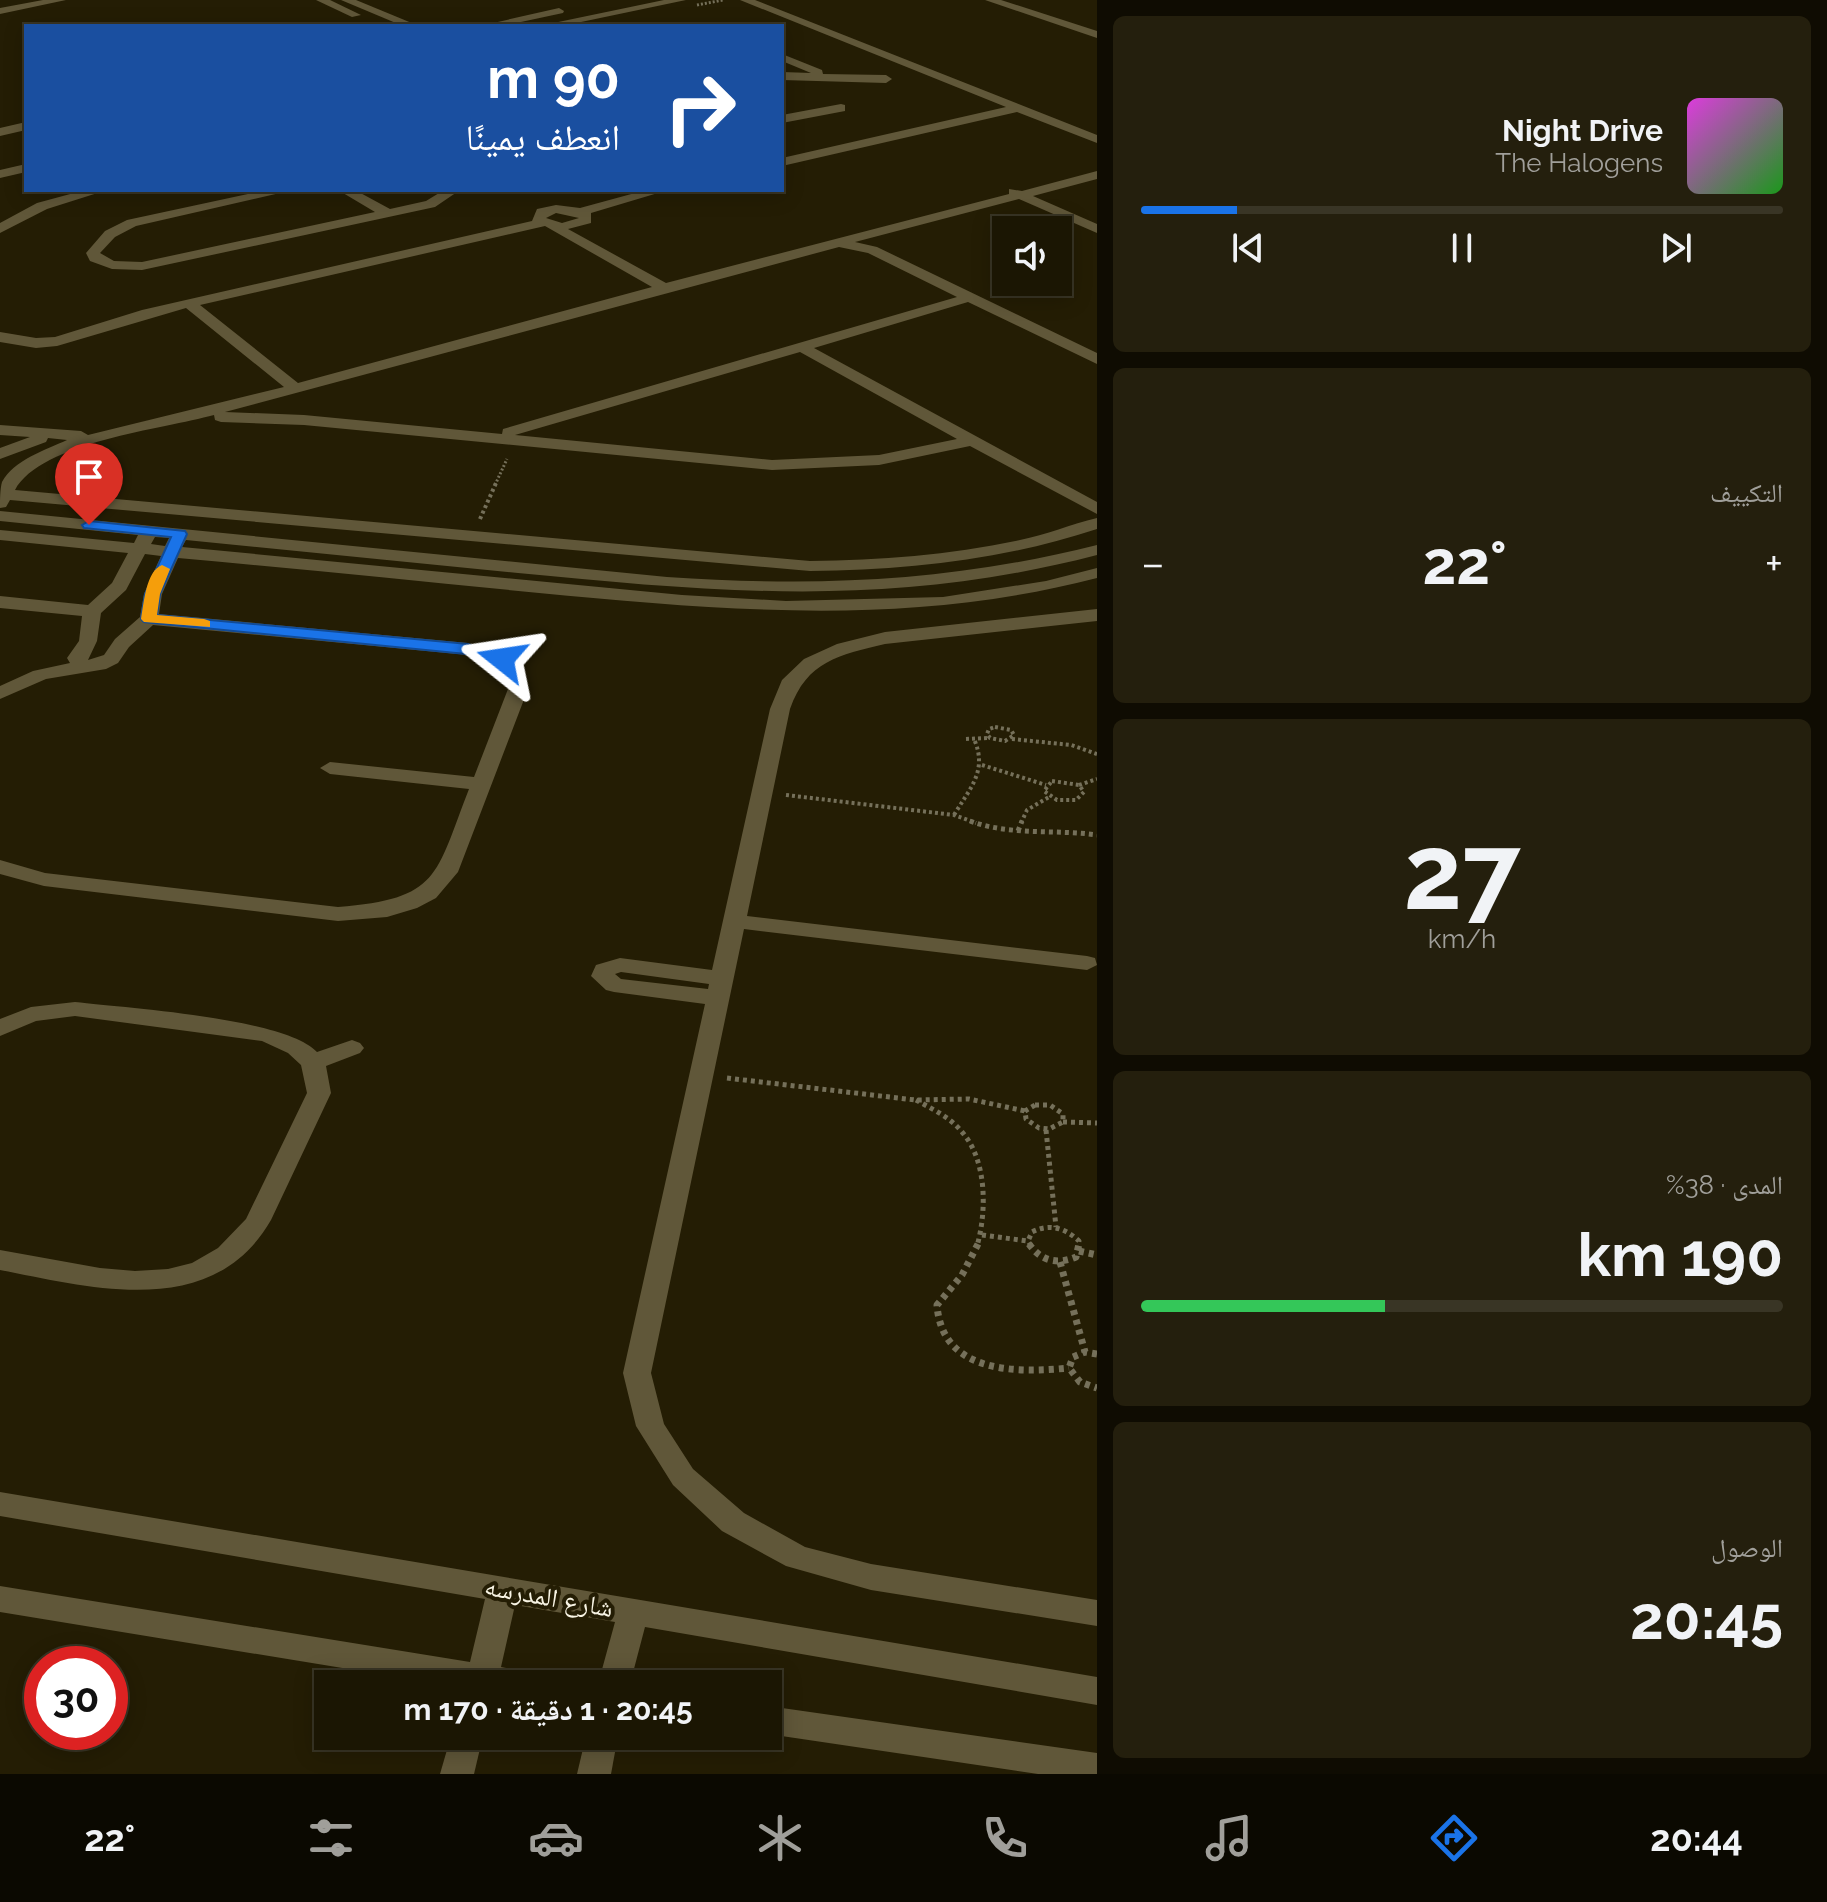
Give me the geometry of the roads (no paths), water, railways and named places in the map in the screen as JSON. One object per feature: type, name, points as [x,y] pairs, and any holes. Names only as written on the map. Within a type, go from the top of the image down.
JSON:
[{"type":"street","points":[[0,11],[61,0]]},
{"type":"street","points":[[321,0],[376,24]]},
{"type":"street","points":[[346,0],[408,24]]},
{"type":"street","points":[[505,24],[619,0]]},
{"type":"street","points":[[555,24],[681,0]]},
{"type":"street","points":[[745,0],[1097,139]]},
{"type":"street","points":[[990,0],[1097,35]]},
{"type":"street","points":[[1029,0],[1097,23]]},
{"type":"street","points":[[784,58],[826,75]]},
{"type":"street","points":[[784,76],[886,79]]},
{"type":"street","points":[[784,119],[841,108]]},
{"type":"street","points":[[784,162],[1018,108]]},
{"type":"street","points":[[0,119],[24,114]]},
{"type":"street","points":[[0,132],[24,126]]},
{"type":"street","points":[[784,149],[802,157]]},
{"type":"street","points":[[545,221],[656,284],[835,244],[1097,164]]},
{"type":"street","points":[[0,174],[24,168]]},
{"type":"street","points":[[1,497],[19,474],[41,457],[99,436],[186,418],[295,388],[861,224],[987,192],[1019,194],[1097,175]]},
{"type":"street","points":[[0,229],[42,206],[93,192]]},
{"type":"street","points":[[277,192],[132,223],[102,241],[93,253],[95,258],[112,265],[142,266],[430,204],[450,192]]},
{"type":"street","points":[[349,192],[388,213]]},
{"type":"street","points":[[545,221],[558,192]]},
{"type":"street","points":[[0,337],[36,343],[57,341],[124,318],[545,221],[579,206],[651,192]]},
{"type":"street","points":[[1019,194],[1097,229]]},
{"type":"street","points":[[861,224],[863,230],[879,232]]},
{"type":"street","points":[[879,232],[891,246],[1097,342]]},
{"type":"street","points":[[835,244],[865,247],[1097,359]]},
{"type":"street","points":[[488,436],[538,425],[971,297]]},
{"type":"street","points":[[188,303],[295,388]]},
{"type":"street","points":[[802,347],[1097,509]]},
{"type":"street","points":[[186,418],[281,418],[772,465],[879,460],[971,441]]},
{"type":"street","points":[[0,430],[99,436]]},
{"type":"street","points":[[0,454],[36,440],[73,436]]},
{"type":"street","points":[[1,497],[810,566],[925,562],[1008,550],[1051,540],[1097,523]]},
{"type":"street","points":[[0,516],[667,582],[763,588],[859,588],[951,580],[1037,566],[1097,550]]},
{"type":"street","points":[[81,666],[77,658],[88,641],[92,611],[120,586],[149,531]]},
{"type":"street","points":[[0,693],[40,675],[106,662],[149,619],[153,594],[179,534]]},
{"type":"street","points":[[0,535],[682,601],[788,607],[947,601],[1044,586],[1097,573]]},
{"type":"street","points":[[0,602],[92,611]]},
{"type":"street","points":[[1097,615],[885,638],[844,648],[811,663],[789,684],[780,709],[637,1373],[650,1426],[683,1477],[733,1522],[797,1557],[871,1577],[1097,1613]]},
{"type":"street","points":[[0,867],[44,879],[338,914],[387,910],[409,903],[442,880],[450,867],[518,689],[519,678],[502,659],[468,649],[149,619]]},
{"type":"street","points":[[330,768],[482,784]]},
{"type":"street","points":[[734,921],[1087,963]]},
{"type":"street","points":[[0,1028],[31,1014],[75,1009],[265,1034],[303,1049],[314,1062],[320,1077],[319,1093],[254,1228],[237,1248],[214,1265],[185,1276],[153,1282],[121,1280],[0,1260]]},
{"type":"street","points":[[314,1062],[352,1048]]},
{"type":"street","name":"شارع المدرسه","points":[[0,1504],[1097,1691]]},
{"type":"street","points":[[485,1670],[503,1590]]},
{"type":"street","points":[[0,1599],[417,1670]]},
{"type":"street","points":[[618,1670],[633,1612]]},
{"type":"street","points":[[782,1722],[1097,1768]]},
{"type":"street","points":[[457,1774],[463,1750]]},
{"type":"street","points":[[594,1774],[599,1750]]}]
